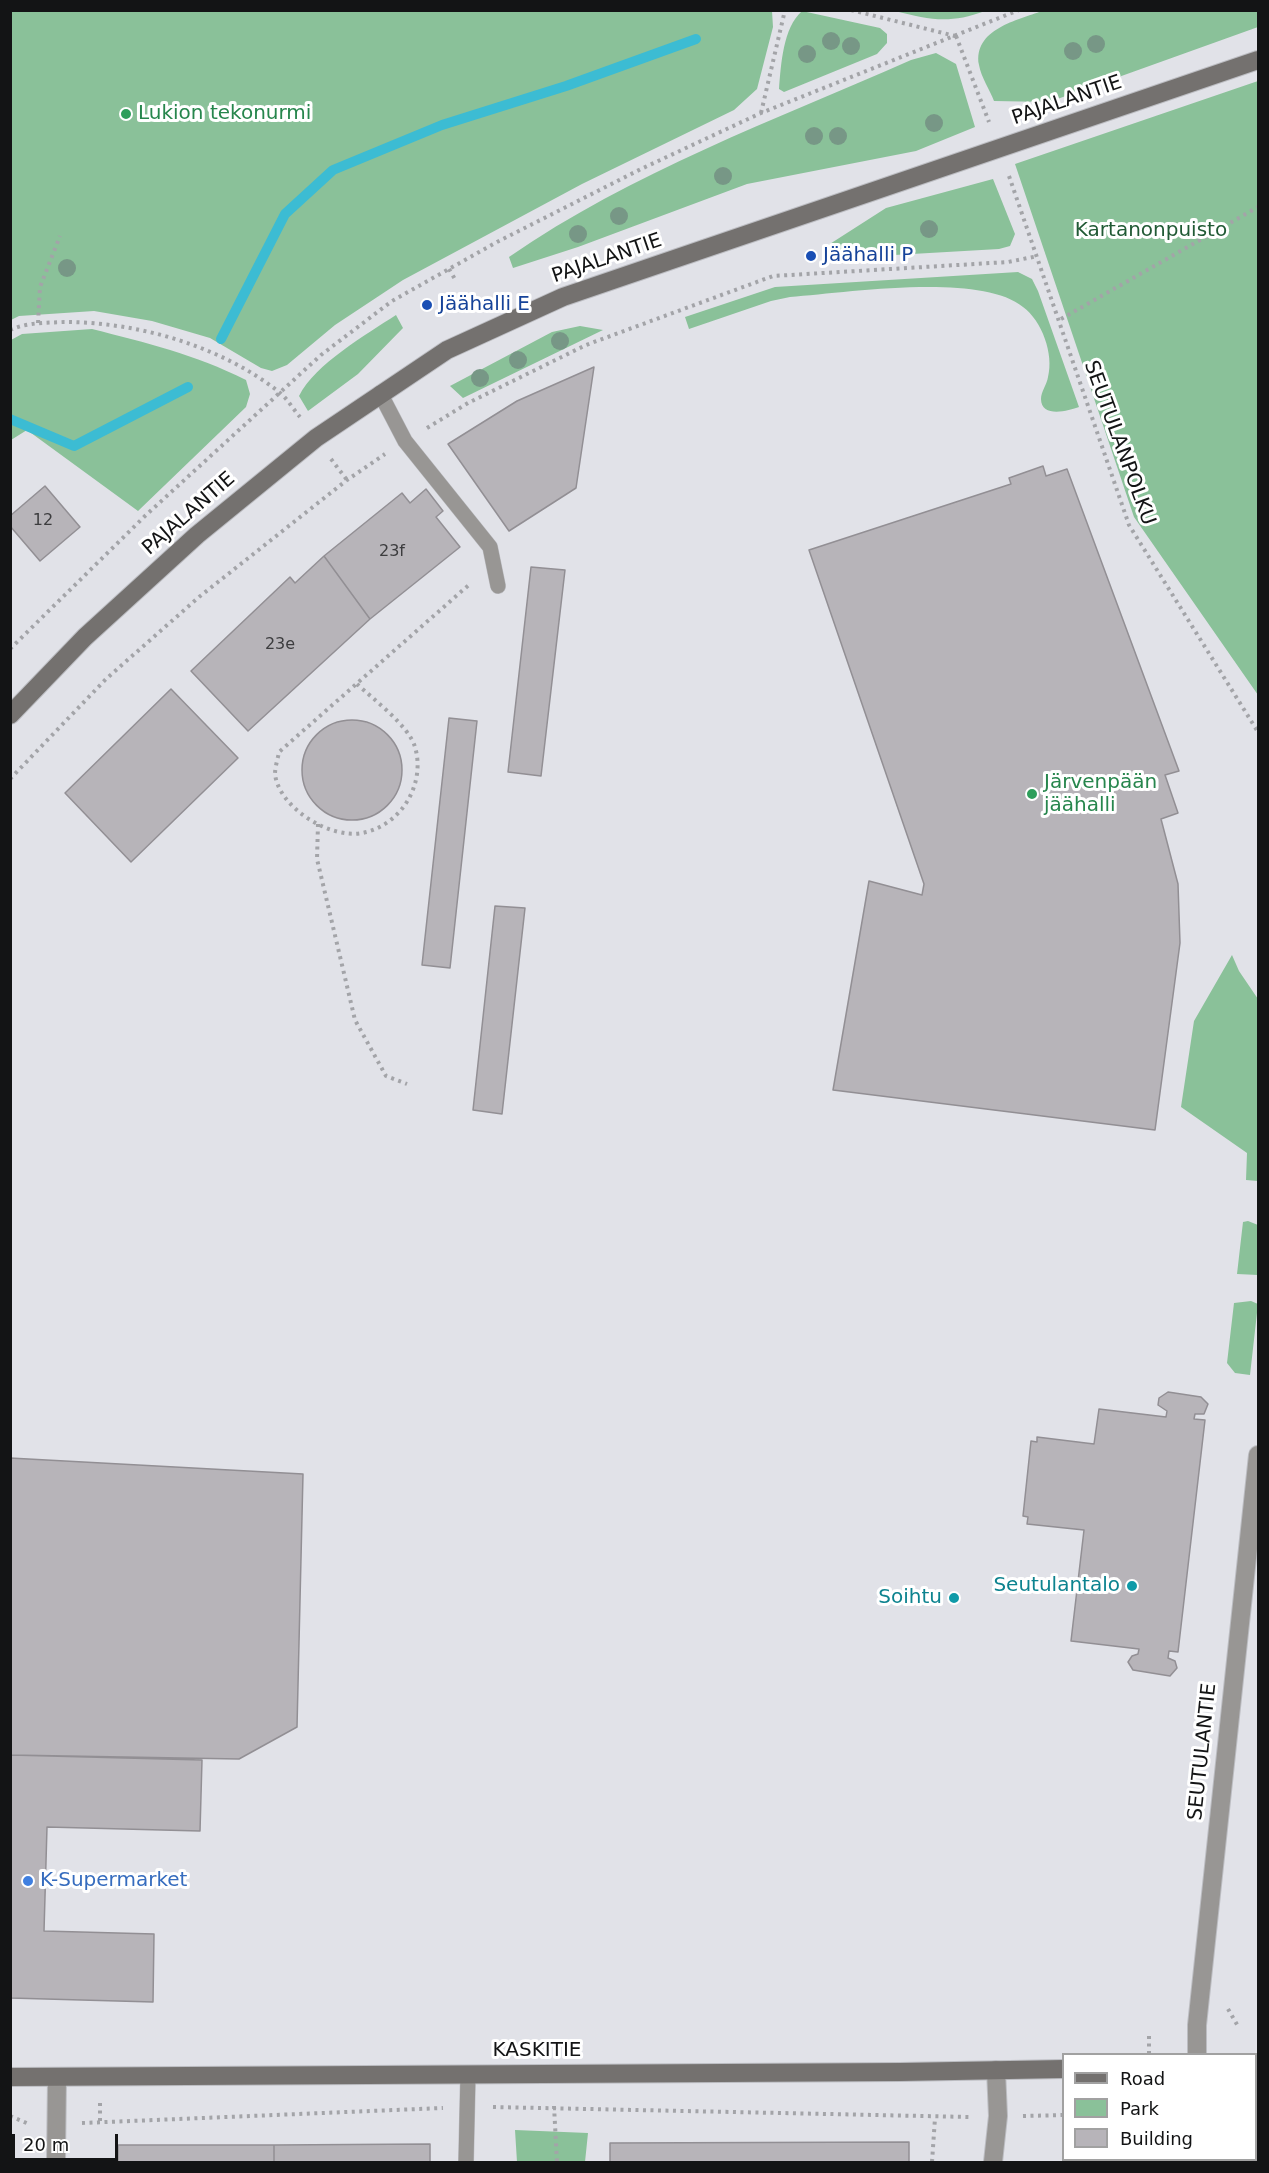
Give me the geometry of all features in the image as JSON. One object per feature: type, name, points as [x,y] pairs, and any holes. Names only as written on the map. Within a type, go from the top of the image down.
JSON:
[{"type":"street","name":"PAJALANTIE","points":[[10,715],[85,638],[196,535],[316,438],[447,350],[563,297],[1258,60]]},
{"type":"street","name":"SEUTULANTIE","points":[[1197,2053],[1202,1977],[1258,1455]]},
{"type":"street","name":"KASKITIE","points":[[10,2078],[1062,2068]]},
{"type":"street","points":[[993,2163],[998,2116],[996,2070]]},
{"type":"street","points":[[56,2163],[57,2077]]},
{"type":"lane","points":[[380,393],[405,441],[490,547],[498,586]]},
{"type":"lane","points":[[466,2163],[468,2074]]},
{"type":"path","points":[[761,113],[785,10]]},
{"type":"path","points":[[851,10],[956,36]]},
{"type":"path","points":[[10,649],[145,516],[321,355],[392,301],[641,169],[761,113],[1019,10]]},
{"type":"path","points":[[956,36],[991,127]]},
{"type":"path","name":"SEUTULANPOLKU","points":[[1009,176],[1060,319],[1128,525],[1258,732]]},
{"type":"path","points":[[1060,319],[1258,207]]},
{"type":"path","points":[[38,322],[40,287],[60,236]]},
{"type":"path","points":[[10,779],[106,679],[199,597],[347,480],[468,403],[586,345],[773,276],[1008,262],[1038,256]]},
{"type":"path","points":[[449,269],[456,281]]},
{"type":"path","points":[[10,330],[38,322],[98,322],[177,339],[225,359],[281,393]]},
{"type":"path","points":[[357,684],[397,721],[415,746],[418,777],[407,804],[385,824],[361,834],[332,830],[318,825],[307,820],[286,800],[275,774],[279,752],[494,563]]},
{"type":"path","points":[[318,825],[317,859],[355,1020],[386,1076],[407,1084]]},
{"type":"path","points":[[1149,2036],[1149,2053]]},
{"type":"path","points":[[10,2116],[29,2124],[56,2124],[467,2107],[935,2118],[1062,2115]]},
{"type":"path","points":[[932,2163],[935,2118]]},
{"type":"green space","points":[[11,11],[772,11],[773,27],[757,89],[734,110],[582,184],[403,280],[335,325],[287,365],[272,371],[261,368],[210,338],[152,321],[94,311],[19,316],[11,320]]},
{"type":"green space","points":[[802,11],[880,28],[887,34],[887,43],[877,54],[784,92],[779,89],[784,47],[791,27]]},
{"type":"green space","points":[[895,11],[985,11],[961,18],[940,19]]},
{"type":"green space","points":[[1042,11],[1258,11],[1258,27],[1049,102],[994,101],[979,65],[979,53],[983,43],[999,28]]},
{"type":"green space","points":[[936,53],[956,64],[975,127],[916,151],[747,184],[578,247],[513,268],[509,257],[556,227],[654,173],[756,126],[911,60]]},
{"type":"green space","name":"Kartanonpuisto","points":[[1258,81],[1258,695],[1134,517],[1015,164]]},
{"type":"green space","points":[[993,179],[1015,234],[1010,246],[999,249],[825,259],[822,249],[886,208]]},
{"type":"green space","points":[[1018,272],[1032,279],[1038,291],[1079,407],[1056,412],[1045,409],[1042,405],[1041,399],[1049,368],[1045,339],[1030,313],[1003,296],[945,287],[877,289],[790,297],[771,301],[689,329],[685,317],[775,287]]},
{"type":"green space","points":[[396,315],[403,328],[358,374],[308,411],[299,396],[317,373],[329,361]]},
{"type":"green space","points":[[580,326],[603,330],[463,398],[450,386],[552,332]]},
{"type":"green space","points":[[92,329],[208,363],[246,380],[250,394],[246,407],[138,511],[27,430],[11,440],[11,340],[22,334]]},
{"type":"green space","points":[[1232,955],[1239,971],[1258,999],[1258,1181],[1246,1180],[1247,1153],[1181,1107],[1194,1021]]},
{"type":"green space","points":[[1248,1221],[1258,1225],[1258,1275],[1237,1274],[1243,1222]]},
{"type":"green space","points":[[1251,1301],[1258,1304],[1250,1375],[1235,1373],[1227,1363],[1234,1303]]},
{"type":"green space","points":[[515,2130],[588,2133],[585,2162],[517,2162]]},
{"type":"building","points":[[594,367],[576,488],[509,531],[448,444],[517,401]]},
{"type":"building","name":"Järvenpään jäähalli","points":[[1043,466],[1046,476],[1067,469],[1179,771],[1165,775],[1178,813],[1161,819],[1178,884],[1180,943],[1155,1130],[833,1090],[869,881],[922,895],[924,884],[809,550],[1011,484],[1009,478]]},
{"type":"building","points":[[45,486],[80,527],[40,561],[10,526],[10,516]]},
{"type":"building","points":[[426,489],[443,511],[436,517],[460,547],[370,619],[324,556],[402,493],[410,503]]},
{"type":"building","points":[[324,556],[370,619],[248,731],[191,671],[290,577],[295,583]]},
{"type":"building","points":[[531,567],[565,570],[541,776],[508,772]]},
{"type":"building","points":[[171,689],[238,758],[131,862],[65,793]]},
{"type":"building","points":[[449,718],[477,721],[450,968],[422,965]]},
{"type":"building","points":[[352,720],[371,724],[387,735],[398,751],[402,770],[398,789],[387,805],[371,816],[352,820],[333,816],[317,805],[306,789],[302,770],[306,751],[317,735],[333,724]]},
{"type":"building","points":[[495,906],[525,908],[502,1114],[473,1110]]},
{"type":"building","name":"Seutulantalo","points":[[1168,1392],[1201,1397],[1208,1404],[1204,1414],[1195,1414],[1194,1419],[1205,1420],[1178,1652],[1169,1651],[1168,1658],[1175,1661],[1177,1668],[1170,1676],[1133,1670],[1128,1662],[1132,1656],[1138,1654],[1139,1649],[1071,1641],[1084,1530],[1027,1524],[1028,1517],[1023,1516],[1031,1441],[1037,1442],[1037,1437],[1094,1444],[1099,1409],[1166,1417],[1167,1411],[1158,1405],[1159,1398]]},
{"type":"building","points":[[10,1458],[303,1474],[297,1727],[239,1759],[10,1755]]},
{"type":"building","name":"K-Supermarket","points":[[10,1755],[202,1760],[200,1831],[47,1827],[44,1931],[154,1934],[153,2002],[10,1998]]},
{"type":"building","points":[[909,2142],[909,2162],[610,2162],[610,2143]]},
{"type":"building","points":[[430,2144],[430,2162],[274,2162],[274,2145]]},
{"type":"building","points":[[118,2145],[274,2145],[274,2162],[118,2162]]},
{"type":"waterway","points":[[221,339],[285,214],[333,170],[442,125],[566,86],[696,39]]},
{"type":"waterway","points":[[10,419],[74,446],[188,387]]},
{"type":"place","name":"Lukion tekonurmi","points":[[126,114]]},
{"type":"place","name":"Jäähalli P","points":[[811,256]]},
{"type":"place","name":"Jäähalli E","points":[[427,305]]},
{"type":"place","name":"Järvenpään jäähalli","points":[[1032,794]]},
{"type":"place","name":"Seutulantalo","points":[[1132,1586]]},
{"type":"place","name":"Soihtu","points":[[954,1598]]},
{"type":"place","name":"K-Supermarket","points":[[28,1881]]}]
